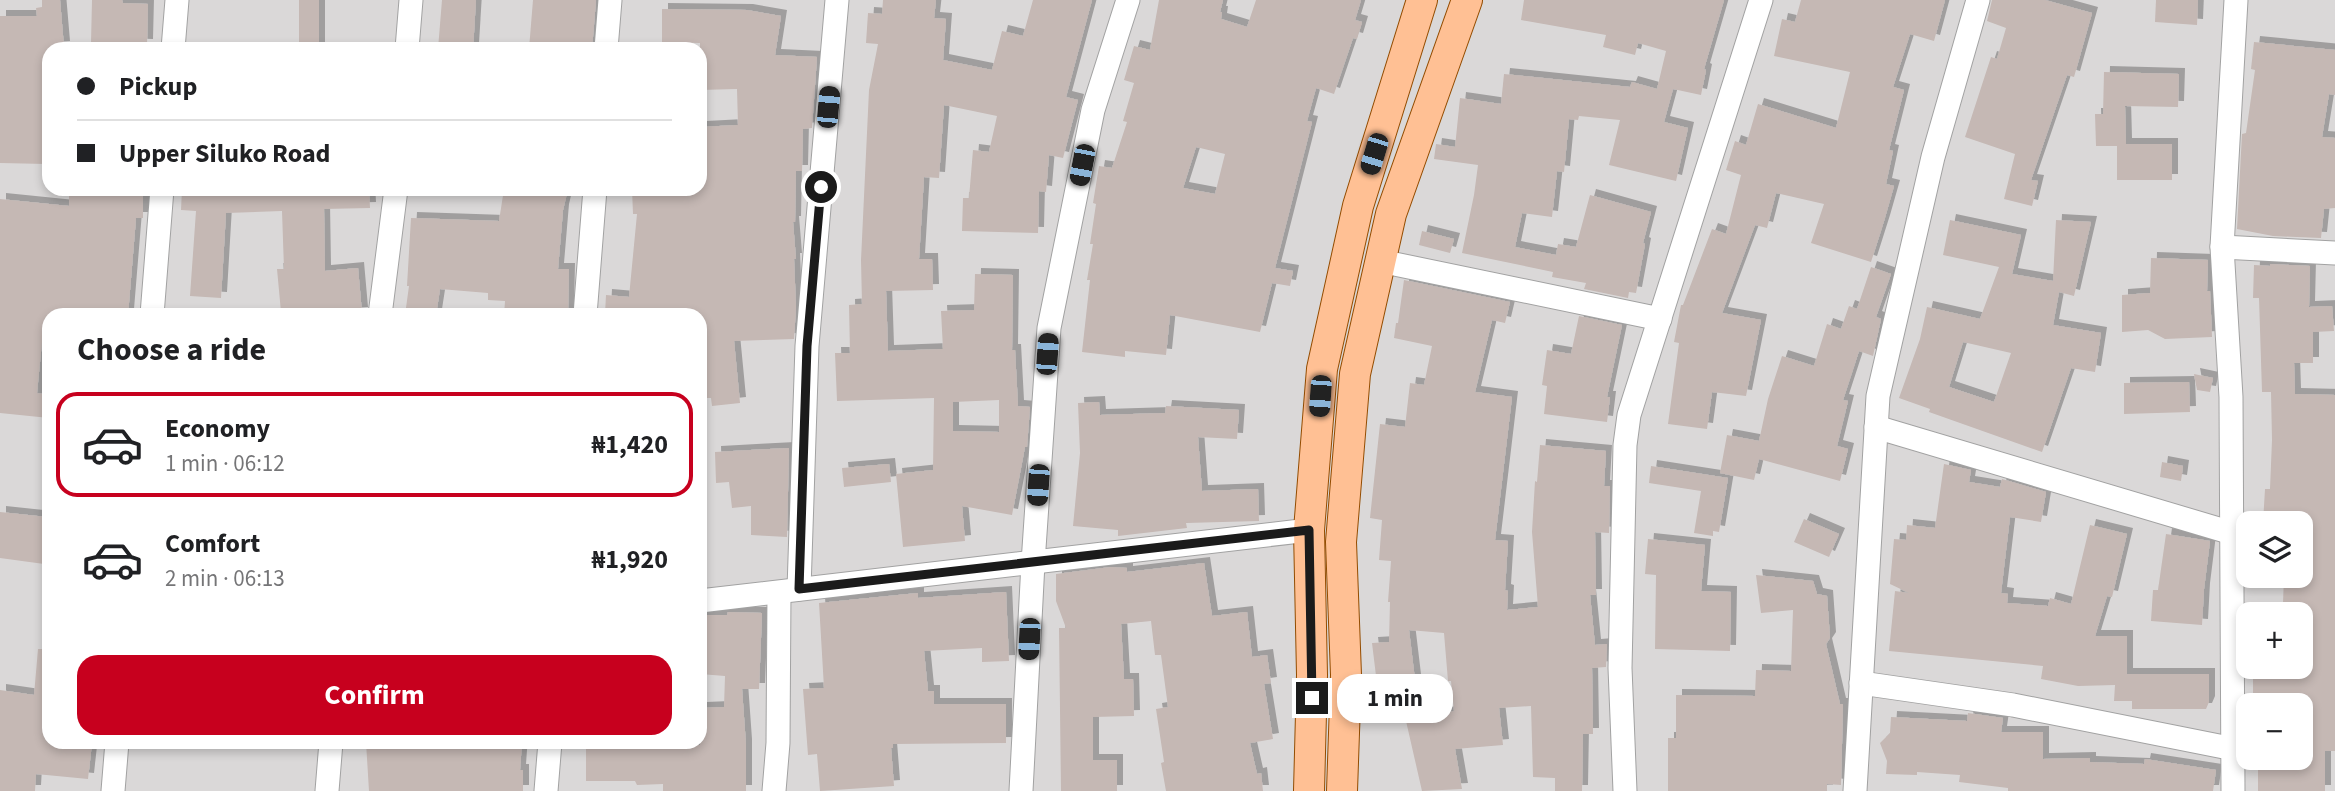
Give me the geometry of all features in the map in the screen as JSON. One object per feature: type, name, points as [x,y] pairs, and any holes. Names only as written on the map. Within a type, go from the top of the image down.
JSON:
[{"type":"main road","points":[[1309,791],[1312,675],[1309,530],[1322,369],[1358,206],[1422,0]]},
{"type":"main road","points":[[1342,791],[1346,675],[1341,542],[1355,374],[1391,214],[1467,0]]},
{"type":"street","points":[[174,42],[177,0]]},
{"type":"street","points":[[408,42],[411,0]]},
{"type":"street","points":[[607,42],[610,0]]},
{"type":"street","points":[[774,791],[807,346],[837,0]]},
{"type":"street","points":[[1021,791],[1049,328],[1093,110],[1128,0]]},
{"type":"street","points":[[1625,791],[1620,668],[1625,445],[1629,415],[1761,0]]},
{"type":"street","points":[[1856,791],[1878,396],[1933,157],[1978,0]]},
{"type":"street","points":[[2233,791],[2231,397],[2221,247],[2236,0]]},
{"type":"street","points":[[153,308],[161,196]]},
{"type":"street","points":[[381,308],[395,196]]},
{"type":"street","points":[[586,308],[594,196]]},
{"type":"street","points":[[2221,247],[2335,253]]},
{"type":"street","points":[[1380,261],[1660,319]]},
{"type":"street","points":[[1876,427],[2232,533]]},
{"type":"street","points":[[707,600],[1309,530]]},
{"type":"street","points":[[1861,683],[2013,705],[2234,749]]},
{"type":"street","points":[[113,791],[116,749]]},
{"type":"street","points":[[327,791],[330,749]]},
{"type":"street","points":[[546,791],[549,749]]},
{"type":"shaded area","points":[[0,0],[2335,0],[2335,791],[0,791]]},
{"type":"building","points":[[42,0],[60,0],[64,42],[42,42],[42,164],[0,163],[0,16],[37,16],[36,8],[42,7]]},
{"type":"building","points":[[92,0],[122,0],[123,3],[148,4],[147,42],[91,42]]},
{"type":"building","points":[[299,0],[319,0],[319,42],[299,42]]},
{"type":"building","points":[[442,0],[476,0],[473,42],[439,42]]},
{"type":"building","points":[[533,0],[596,0],[593,42],[530,42]]},
{"type":"building","points":[[883,0],[936,0],[934,18],[946,19],[943,60],[992,70],[1002,31],[1023,36],[1033,0],[1092,0],[1066,97],[1078,100],[1063,158],[1049,155],[1046,192],[1039,191],[1038,233],[962,231],[963,198],[969,198],[973,150],[989,152],[997,116],[944,105],[939,178],[924,177],[919,259],[932,259],[933,290],[886,291],[888,351],[943,349],[941,311],[974,310],[975,274],[1013,275],[1012,350],[1015,350],[1018,406],[1030,407],[1027,447],[1012,515],[962,506],[965,541],[903,547],[896,474],[933,470],[934,398],[837,401],[835,353],[850,353],[849,305],[862,304],[861,260],[869,90],[878,44],[866,43],[868,13],[882,14]],"holes":[[[999,400],[999,432],[953,431],[953,402]]]},
{"type":"building","points":[[1159,0],[1223,0],[1221,19],[1247,27],[1256,0],[1361,0],[1355,20],[1362,22],[1357,39],[1353,38],[1334,94],[1316,88],[1307,121],[1312,122],[1275,268],[1293,271],[1290,286],[1272,283],[1260,332],[1170,315],[1166,355],[1125,351],[1125,357],[1082,352],[1090,280],[1087,280],[1093,244],[1090,244],[1096,204],[1093,203],[1099,166],[1112,168],[1127,122],[1123,121],[1134,83],[1124,80],[1134,46],[1150,50]],"holes":[[[1196,147],[1225,154],[1215,194],[1183,188]]]},
{"type":"building","points":[[1524,0],[1724,0],[1704,69],[1706,70],[1701,95],[1673,89],[1664,122],[1688,128],[1676,181],[1609,165],[1620,120],[1579,116],[1578,120],[1569,119],[1564,172],[1557,171],[1552,217],[1522,213],[1515,247],[1556,255],[1558,244],[1576,247],[1590,195],[1651,212],[1643,243],[1645,244],[1636,293],[1629,292],[1628,298],[1584,289],[1586,283],[1552,277],[1553,272],[1462,253],[1478,165],[1434,159],[1436,144],[1455,147],[1460,98],[1501,104],[1504,74],[1630,87],[1632,82],[1657,89],[1666,51],[1638,43],[1635,55],[1603,47],[1606,35],[1521,20]]},
{"type":"building","points":[[1801,0],[1945,0],[1934,41],[1910,34],[1893,87],[1904,90],[1889,150],[1893,151],[1886,184],[1894,186],[1884,221],[1871,262],[1811,243],[1824,204],[1776,193],[1767,228],[1755,225],[1722,313],[1761,320],[1746,396],[1712,392],[1707,429],[1668,424],[1679,343],[1674,342],[1681,305],[1712,229],[1726,234],[1741,175],[1726,170],[1735,141],[1746,145],[1758,104],[1836,128],[1850,72],[1774,56],[1782,19],[1795,22]]},
{"type":"building","points":[[1992,0],[2045,0],[2092,13],[2074,77],[2067,75],[2031,180],[2038,181],[2032,206],[2004,199],[2015,154],[1965,137],[1991,57],[1997,59],[2006,28],[1987,21]]},
{"type":"building","points":[[2156,0],[2198,0],[2197,25],[2155,22]]},
{"type":"building","points":[[662,9],[747,10],[781,16],[775,55],[817,57],[812,128],[803,129],[802,171],[796,171],[793,222],[796,259],[794,339],[734,341],[740,403],[712,406],[711,398],[707,398],[707,308],[605,308],[606,295],[629,297],[637,214],[633,214],[632,196],[707,196],[707,127],[738,125],[737,89],[707,90],[707,42],[662,42]]},
{"type":"building","points":[[2254,42],[2335,50],[2335,95],[2329,94],[2322,137],[2335,138],[2335,208],[2324,209],[2321,238],[2273,236],[2237,229],[2242,134],[2246,133],[2255,70],[2251,69]]},
{"type":"building","points":[[2104,72],[2179,74],[2178,107],[2125,106],[2126,144],[2172,144],[2172,180],[2117,180],[2117,146],[2096,146],[2095,114],[2103,114]]},
{"type":"building","points":[[69,196],[143,196],[143,218],[136,218],[129,308],[42,308],[37,393],[42,394],[42,417],[0,413],[0,199],[69,206]]},
{"type":"building","points":[[182,196],[369,196],[370,208],[324,209],[325,271],[358,268],[362,308],[281,308],[277,269],[284,269],[282,211],[226,213],[221,298],[190,296],[196,211],[181,210]]},
{"type":"building","points":[[503,196],[566,196],[558,269],[569,269],[568,308],[504,308],[505,301],[488,300],[488,293],[440,289],[437,308],[406,308],[411,218],[499,221]]},
{"type":"building","points":[[1950,220],[2021,235],[2012,274],[2053,281],[2056,220],[2091,222],[2074,296],[2059,292],[2053,325],[2101,333],[2095,372],[2071,368],[2042,452],[1929,412],[1930,409],[1899,398],[1920,339],[1927,307],[1980,319],[1999,267],[1943,255]],"holes":[[[1963,342],[2011,353],[1994,402],[1949,387]]]},
{"type":"building","points":[[1422,231],[1454,239],[1450,253],[1419,245]]},
{"type":"building","points":[[2151,258],[2208,260],[2207,291],[2210,291],[2212,337],[2165,339],[2148,330],[2122,332],[2122,295],[2150,293]]},
{"type":"building","points":[[2254,265],[2310,266],[2309,307],[2332,306],[2334,331],[2313,332],[2313,363],[2294,363],[2295,394],[2335,395],[2335,751],[2325,751],[2325,791],[2258,791],[2258,770],[2313,770],[2313,693],[2253,693],[2253,679],[2313,679],[2313,602],[2283,602],[2284,588],[2313,588],[2313,511],[2264,511],[2265,489],[2270,489],[2271,392],[2262,392],[2259,298],[2253,298]]},
{"type":"building","points":[[1871,267],[1891,274],[1876,317],[1881,319],[1873,356],[1859,351],[1843,400],[1848,401],[1837,446],[1848,449],[1840,481],[1759,459],[1754,480],[1720,473],[1727,435],[1759,441],[1768,399],[1782,356],[1814,366],[1827,324],[1841,329],[1849,306],[1857,309]]},
{"type":"building","points":[[1404,280],[1510,302],[1505,323],[1492,320],[1475,392],[1512,397],[1495,540],[1508,541],[1505,590],[1508,591],[1507,610],[1538,607],[1532,532],[1540,445],[1606,451],[1604,486],[1610,486],[1609,533],[1595,532],[1596,595],[1590,595],[1595,645],[1607,644],[1606,667],[1592,668],[1593,734],[1583,734],[1582,791],[1555,791],[1555,778],[1533,777],[1531,706],[1499,708],[1503,745],[1455,749],[1462,789],[1422,791],[1406,721],[1454,711],[1451,681],[1448,681],[1444,633],[1409,630],[1415,680],[1377,684],[1372,643],[1389,642],[1391,561],[1379,560],[1382,520],[1370,518],[1380,424],[1405,427],[1410,383],[1424,385],[1432,346],[1394,338]]},
{"type":"building","points":[[1579,316],[1622,325],[1607,397],[1610,397],[1607,422],[1544,414],[1547,386],[1542,385],[1547,350],[1571,354]]},
{"type":"building","points":[[2194,374],[2213,378],[2210,392],[2197,390]]},
{"type":"building","points":[[2189,382],[2190,412],[2124,414],[2124,383]]},
{"type":"building","points":[[1099,402],[1100,415],[1165,413],[1166,406],[1239,410],[1237,439],[1198,437],[1202,491],[1258,489],[1259,521],[1186,523],[1187,528],[1118,536],[1118,530],[1073,526],[1080,453],[1078,403]]},
{"type":"building","points":[[789,448],[787,537],[751,535],[751,506],[732,508],[729,482],[716,483],[715,452]]},
{"type":"building","points":[[2162,462],[2183,466],[2181,481],[2160,477]]},
{"type":"building","points":[[889,464],[891,482],[844,487],[842,468]]},
{"type":"building","points":[[1944,464],[1971,470],[1969,482],[2000,487],[2002,479],[2046,492],[2041,522],[2010,517],[2001,593],[2008,594],[2007,603],[2048,606],[2050,598],[2071,604],[2090,525],[2127,534],[2112,597],[2107,596],[2095,636],[2127,636],[2127,674],[2209,674],[2209,702],[2206,709],[2132,709],[2132,701],[2114,701],[2115,685],[2078,686],[2041,679],[2043,666],[1889,651],[1895,591],[1909,593],[1890,584],[1894,539],[1906,540],[1907,525],[1935,528]]},
{"type":"building","points":[[1651,466],[1728,478],[1719,532],[1713,531],[1713,536],[1694,533],[1701,491],[1649,483]]},
{"type":"building","points":[[0,512],[42,516],[42,564],[0,558]]},
{"type":"building","points":[[1804,519],[1839,534],[1829,557],[1794,542]]},
{"type":"building","points":[[2166,534],[2210,541],[2202,625],[2151,621],[2153,590],[2158,590]]},
{"type":"building","points":[[1648,539],[1705,545],[1701,591],[1731,592],[1730,651],[1655,649],[1656,575],[1645,574]]},
{"type":"building","points":[[1204,563],[1212,616],[1247,612],[1252,657],[1267,655],[1271,683],[1264,684],[1273,739],[1250,743],[1257,774],[1261,773],[1263,791],[1166,791],[1156,709],[1168,707],[1161,655],[1155,655],[1151,621],[1121,624],[1124,679],[1133,679],[1134,716],[1093,717],[1093,760],[1117,760],[1117,791],[1061,791],[1059,628],[1066,628],[1056,601],[1056,574],[1111,567],[1127,568],[1127,572]]},
{"type":"building","points":[[1756,575],[1813,581],[1817,594],[1827,596],[1830,638],[1826,644],[1840,704],[1843,704],[1841,785],[1827,784],[1827,791],[1668,791],[1668,738],[1676,738],[1676,695],[1755,696],[1756,670],[1791,671],[1793,610],[1761,613]]},
{"type":"building","points":[[1006,592],[1009,661],[982,662],[982,648],[924,651],[928,691],[934,691],[934,704],[1006,704],[1006,743],[893,744],[894,786],[820,791],[817,754],[808,755],[803,689],[824,688],[819,603],[918,593],[918,598]]},
{"type":"building","points":[[728,612],[762,613],[759,689],[742,689],[746,791],[663,791],[663,784],[586,781],[586,749],[707,749],[707,708],[724,707],[725,676],[707,675],[707,615],[727,615]]},
{"type":"building","points":[[38,649],[42,649],[42,749],[91,749],[88,779],[36,774],[35,791],[0,791],[0,690],[34,695]]},
{"type":"building","points":[[1968,713],[2003,718],[2001,732],[2043,732],[2043,759],[2090,758],[2090,762],[2144,764],[2145,759],[2216,770],[2213,791],[2008,791],[2008,788],[1959,782],[1960,775],[1917,772],[1917,775],[1886,774],[1887,761],[1880,743],[1890,733],[1891,717],[1967,721]]},
{"type":"building","points":[[366,749],[522,749],[520,770],[523,770],[523,791],[369,791]]},
{"type":"route","points":[[821,187],[807,346],[799,589],[1309,530],[1312,698]]}]
